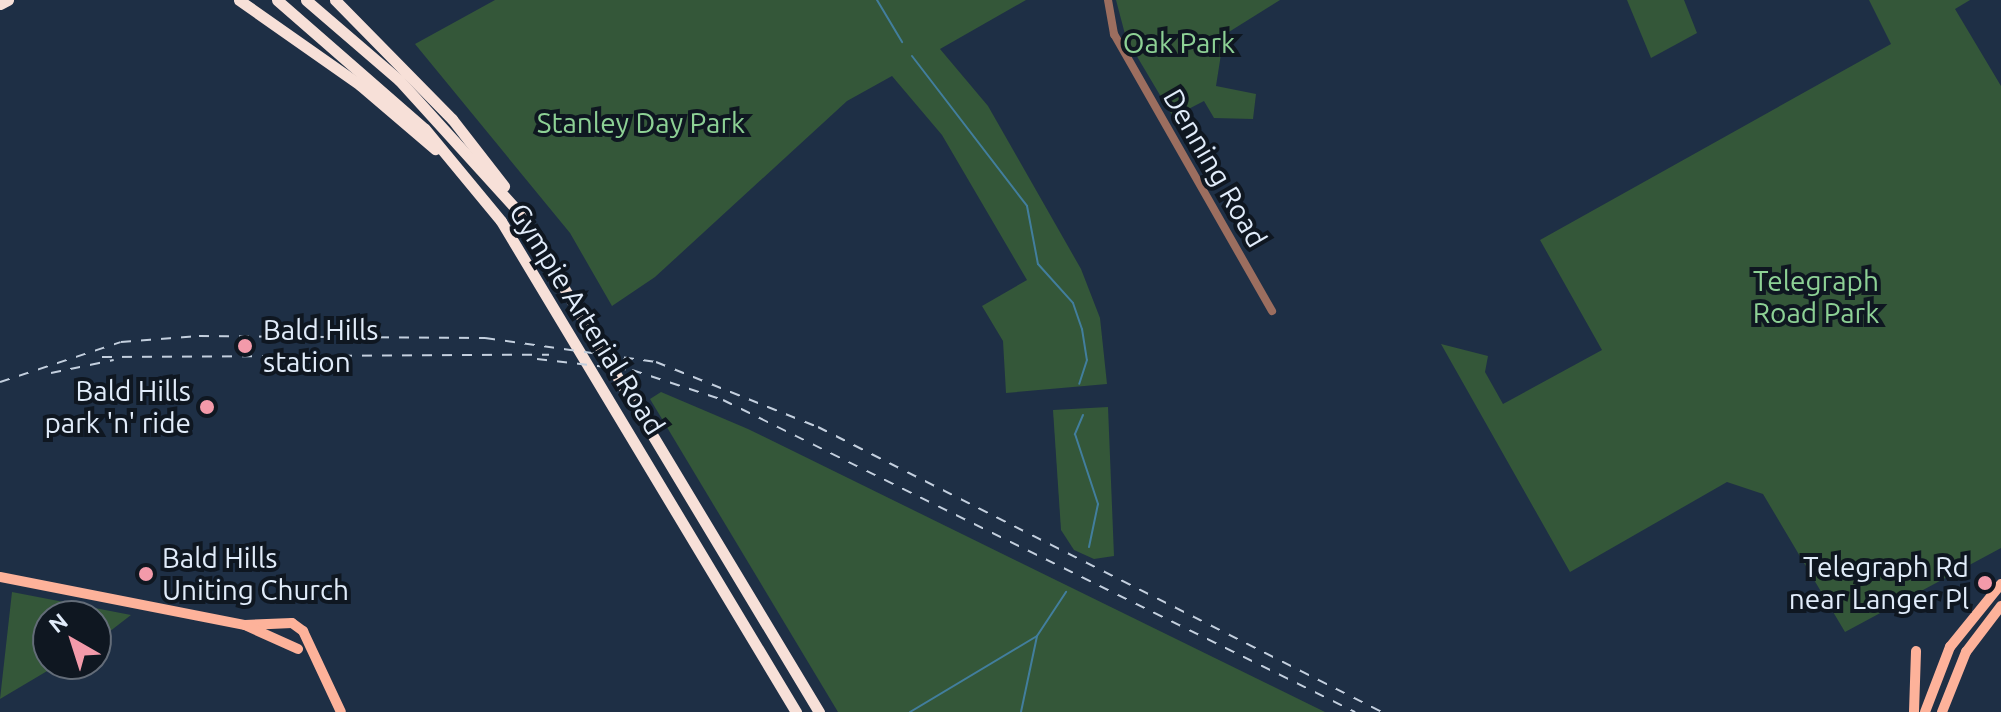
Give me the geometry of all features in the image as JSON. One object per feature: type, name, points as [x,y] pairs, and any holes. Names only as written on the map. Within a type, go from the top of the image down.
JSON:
[{"type":"highway","points":[[0,4],[8,0]]},
{"type":"highway","points":[[239,0],[360,85],[457,167]]},
{"type":"highway","name":"Gympie Arterial Road","points":[[277,0],[387,92],[457,167],[526,255],[796,712]]},
{"type":"highway","name":"Gympie Arterial Road","points":[[306,0],[408,90],[517,210],[596,334],[819,712]]},
{"type":"highway","points":[[335,0],[452,119],[517,210]]},
{"type":"main road","points":[[0,577],[245,625],[296,625],[301,646],[341,712]]},
{"type":"main road","points":[[1925,712],[1942,663],[2001,584]]},
{"type":"main road","points":[[1942,712],[1956,670],[2001,606]]},
{"type":"main road","points":[[270,637],[271,624]]},
{"type":"main road","points":[[245,625],[270,637],[301,646]]},
{"type":"main road","points":[[1914,712],[1916,651]]},
{"type":"street","name":"Denning Road","points":[[1108,0],[1114,34],[1272,311]]},
{"type":"green space","name":"Stanley Day Park","points":[[495,0],[1026,0],[940,49],[988,106],[1081,269],[1100,318],[1107,384],[1006,393],[1003,341],[982,306],[1027,280],[942,135],[892,76],[847,101],[655,277],[612,306],[570,233],[415,44]]},
{"type":"green space","name":"Oak Park","points":[[1116,0],[1280,0],[1224,35],[1216,86],[1256,94],[1253,119],[1214,118],[1204,101],[1173,117],[1126,38]]},
{"type":"green space","points":[[1627,0],[1684,0],[1697,33],[1651,58]]},
{"type":"green space","name":"Telegraph Road Park","points":[[1869,0],[1970,0],[1955,9],[2001,86],[2001,548],[1845,632],[1763,494],[1727,482],[1570,572],[1441,344],[1488,356],[1485,372],[1503,404],[1602,350],[1540,240],[1891,44]]},
{"type":"green space","points":[[661,392],[748,429],[1325,712],[838,712],[650,399]]},
{"type":"green space","points":[[1108,407],[1114,556],[1094,559],[1074,550],[1061,530],[1053,410]]},
{"type":"green space","points":[[12,592],[53,600],[32,600],[32,680],[0,699]]},
{"type":"green space","points":[[112,611],[131,615],[112,630]]},
{"type":"waterway","points":[[877,0],[902,42]]},
{"type":"waterway","points":[[912,56],[1027,206],[1038,264],[1073,303],[1082,329],[1087,360],[1079,384]]},
{"type":"waterway","points":[[1083,415],[1075,434],[1098,504],[1089,547]]},
{"type":"waterway","points":[[1021,712],[1037,636],[1066,592]]},
{"type":"waterway","points":[[910,712],[1037,636]]},
{"type":"railway","points":[[0,382],[121,342],[199,336],[485,338],[656,362],[818,427],[1382,712]]},
{"type":"railway","points":[[102,357],[549,355]]},
{"type":"railway","points":[[537,359],[632,370],[723,400],[1355,712]]},
{"type":"railway","points":[[51,373],[114,360]]},
{"type":"place","name":"Bald Hills station","points":[[245,346]]},
{"type":"place","name":"Bald Hills park 'n' ride","points":[[207,407]]},
{"type":"place","name":"Bald Hills Uniting Church","points":[[146,574]]},
{"type":"place","name":"Telegraph Rd near Langer Pl","points":[[1985,583]]}]
